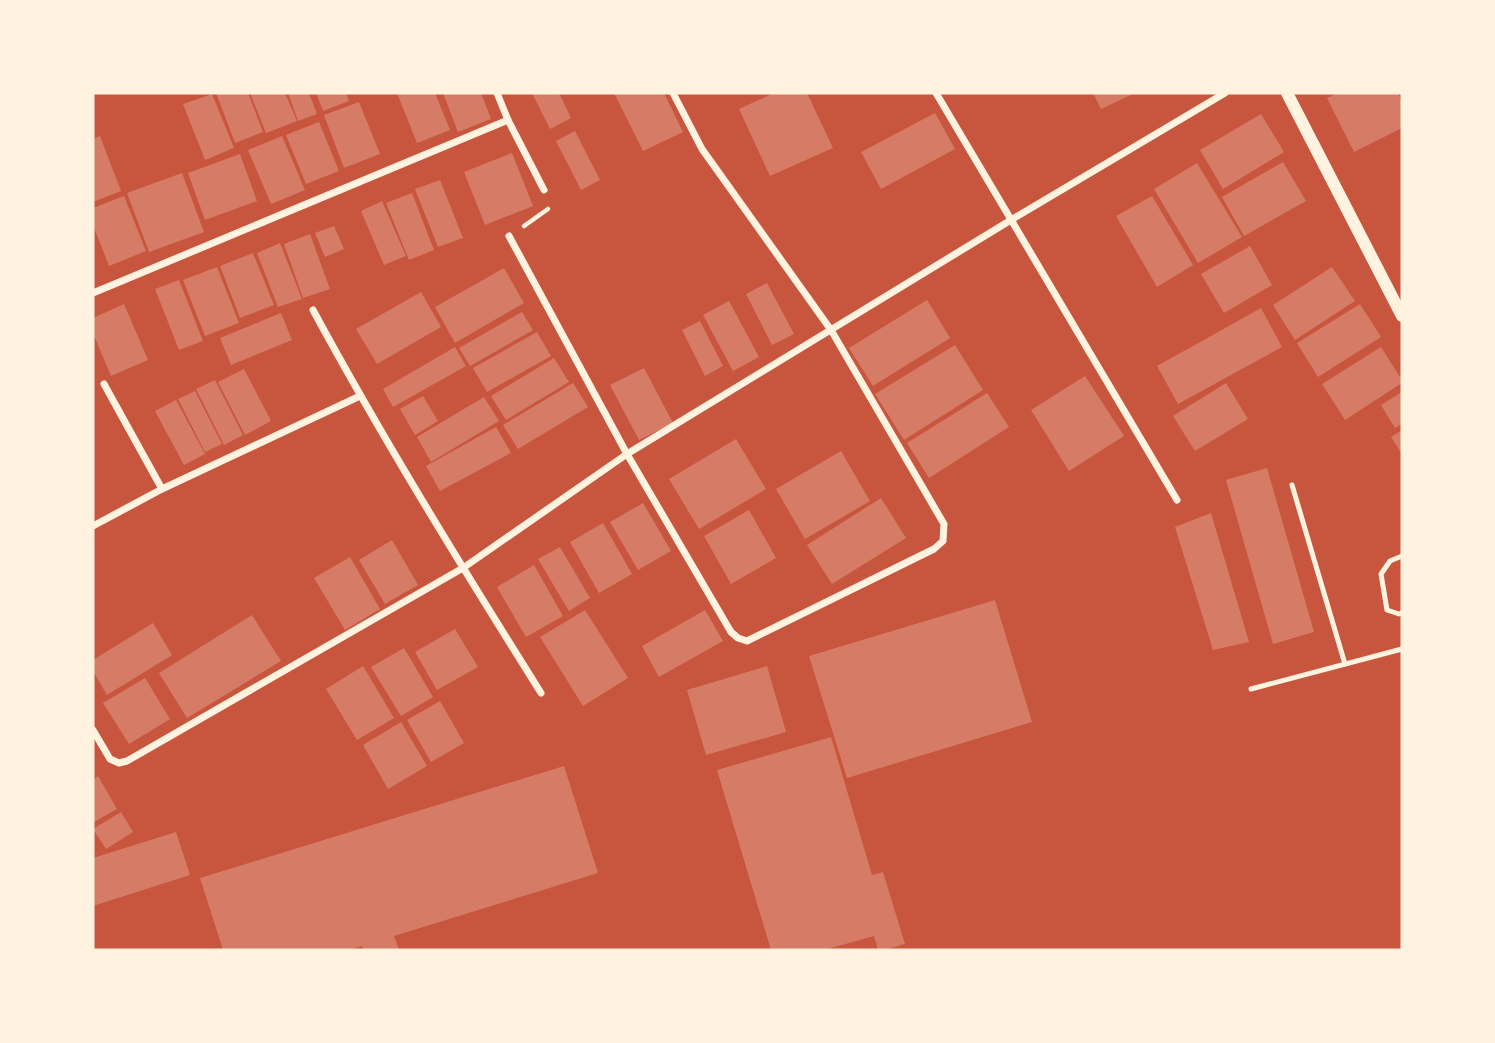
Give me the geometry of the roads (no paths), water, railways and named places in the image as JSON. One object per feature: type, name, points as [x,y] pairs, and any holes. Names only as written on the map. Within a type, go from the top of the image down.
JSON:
[{"type":"street","points":[[497,93],[544,190]]},
{"type":"street","points":[[509,236],[627,454],[731,632],[738,638],[747,641],[934,550],[943,541],[944,524],[831,330],[702,149],[673,93]]},
{"type":"street","points":[[936,93],[1177,500]]},
{"type":"street","points":[[93,730],[110,759],[119,763],[127,761],[463,568],[627,454],[1011,220],[1226,93]]},
{"type":"street","points":[[1287,93],[1402,316]]},
{"type":"street","points":[[93,293],[508,120]]},
{"type":"street","points":[[313,310],[360,396],[541,693]]},
{"type":"street","points":[[104,384],[162,489]]},
{"type":"street","points":[[93,526],[162,489],[360,396]]},
{"type":"lane","points":[[1292,485],[1345,664]]},
{"type":"lane","points":[[1402,556],[1390,561],[1381,574],[1387,610],[1402,613]]},
{"type":"lane","points":[[1251,689],[1402,649]]}]
